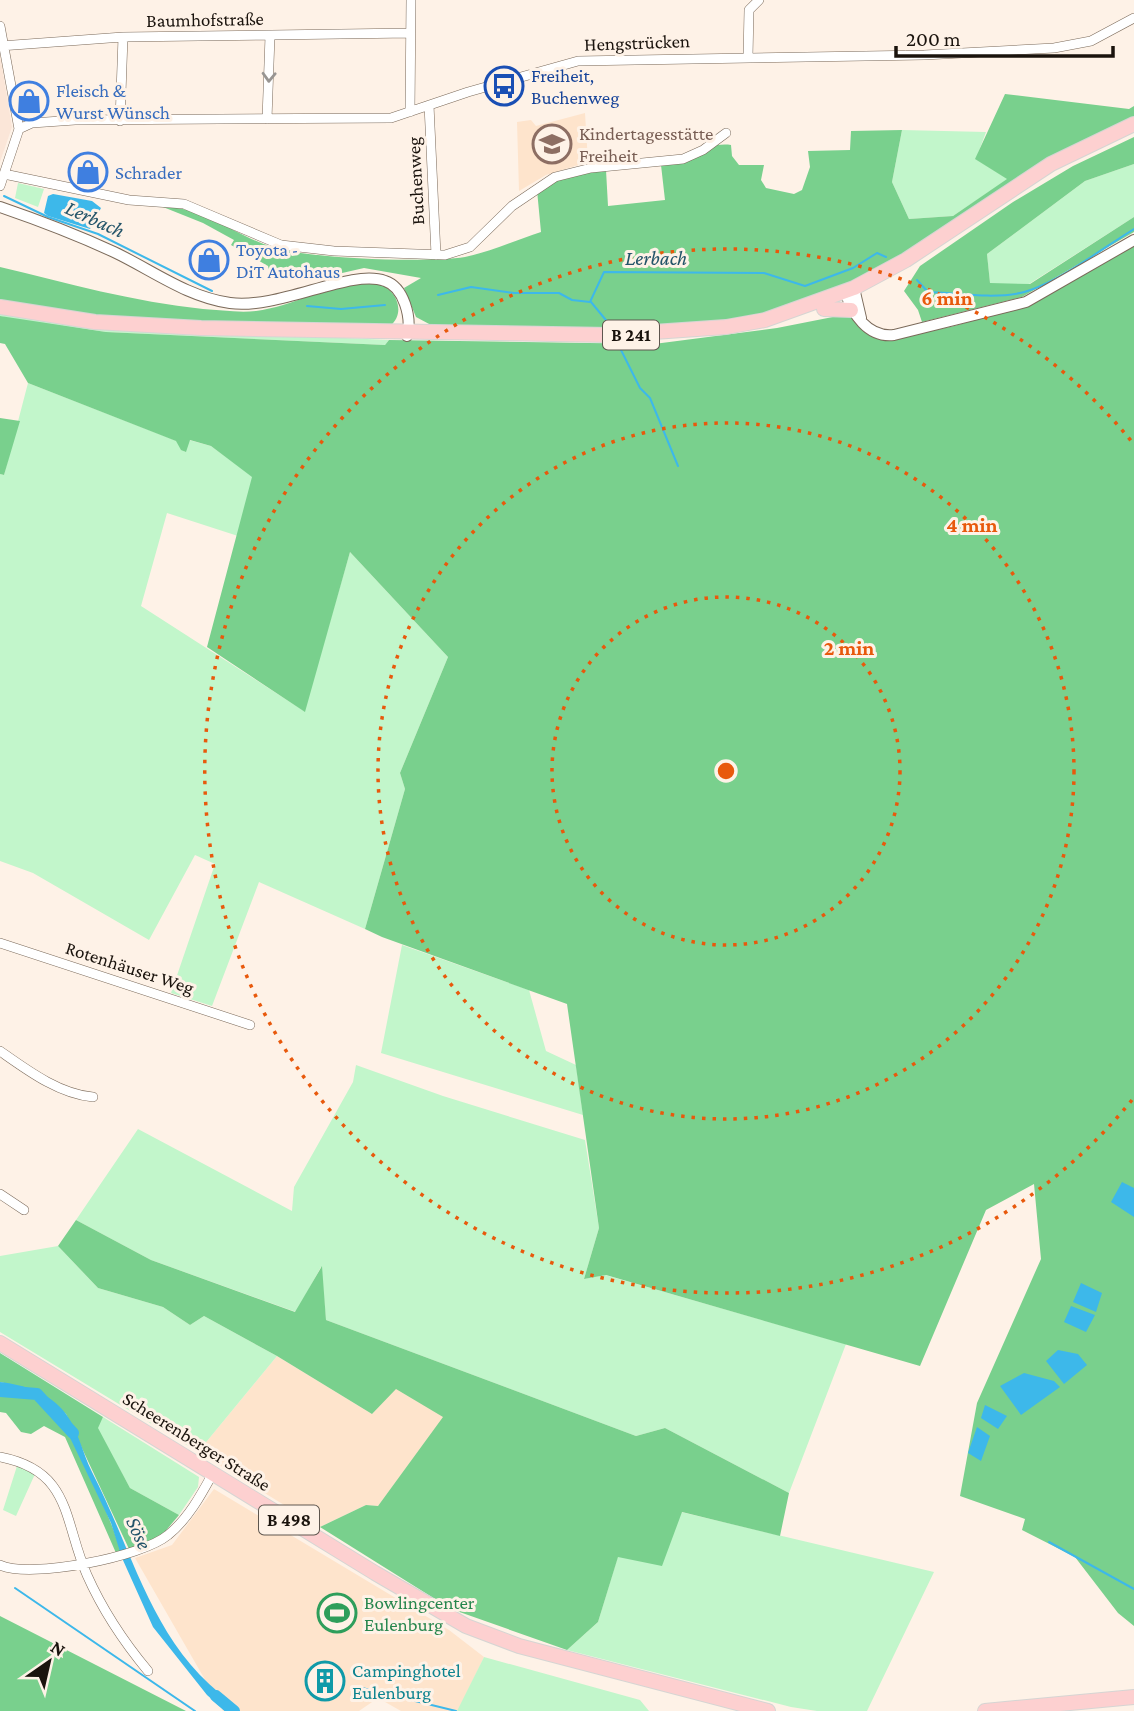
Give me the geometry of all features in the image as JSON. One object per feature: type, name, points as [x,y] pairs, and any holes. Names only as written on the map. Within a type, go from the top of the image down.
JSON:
[{"type":"main road","name":"B 241","points":[[0,307],[95,322],[245,329],[298,335],[610,335],[697,331],[765,320],[853,300],[906,260],[1059,159],[1134,124]]},
{"type":"main road","name":"B 241","points":[[406,334],[609,342],[673,340],[767,325],[853,300],[919,261],[1055,172],[1134,133]]},
{"type":"main road","name":"Scheerenberger Straße","points":[[0,1343],[211,1476],[466,1626],[519,1646],[768,1711]]},
{"type":"main road","points":[[985,1711],[1134,1697]]},
{"type":"street","points":[[410,113],[411,0]]},
{"type":"street","points":[[748,57],[749,10],[760,0]]},
{"type":"street","name":"Hengstrücken","points":[[19,129],[32,123],[391,118],[578,61],[924,55],[1069,47],[1102,36],[1134,18]]},
{"type":"street","points":[[0,26],[19,129],[0,186]]},
{"type":"street","name":"Baumhofstraße","points":[[2,46],[123,37],[410,33]]},
{"type":"street","points":[[267,119],[270,36]]},
{"type":"street","points":[[120,121],[123,37]]},
{"type":"street","name":"Buchenweg","points":[[429,105],[436,256]]},
{"type":"street","points":[[4,174],[129,200],[189,206],[281,245],[436,256],[454,254],[468,248],[512,206],[555,177],[591,168],[683,159],[703,150],[726,133]]},
{"type":"street","points":[[0,207],[110,250],[209,299],[261,304],[372,278],[385,280],[396,287],[405,309],[406,334]]},
{"type":"street","points":[[853,300],[872,332],[886,336],[1026,302],[1134,240]]},
{"type":"street","name":"Rotenhäuser Weg","points":[[0,943],[250,1025]]},
{"type":"street","points":[[0,1051],[41,1079],[81,1096],[93,1097]]},
{"type":"street","points":[[0,1194],[24,1210]]},
{"type":"street","points":[[0,1457],[30,1466],[54,1485],[65,1505],[83,1564],[116,1631],[148,1671]]},
{"type":"street","points":[[0,1564],[22,1569],[83,1564],[158,1543],[180,1524],[211,1476]]},
{"type":"shaded area","points":[[0,54],[12,127],[0,162]]},
{"type":"shaded area","name":"Kindertagesstätte Freiheit","points":[[585,113],[588,162],[546,175],[519,191],[517,122],[531,120],[536,126]]},
{"type":"shaded area","points":[[277,1356],[372,1414],[396,1388],[444,1417],[378,1506],[366,1505],[320,1527],[198,1452]]},
{"type":"shaded area","points":[[214,1489],[449,1630],[484,1657],[458,1711],[401,1711],[378,1698],[359,1711],[223,1711],[135,1558],[172,1545]]},
{"type":"green space","points":[[1005,94],[1129,109],[1134,106],[1134,118],[1034,168],[905,253],[855,282],[801,305],[757,317],[711,324],[618,330],[431,325],[416,317],[404,288],[421,278],[364,268],[316,279],[311,269],[269,270],[268,266],[231,245],[234,240],[203,223],[163,207],[191,211],[259,242],[289,251],[368,259],[447,259],[493,249],[541,232],[537,190],[568,176],[606,170],[608,206],[665,200],[661,165],[705,148],[731,145],[732,156],[739,165],[764,165],[761,180],[766,188],[794,194],[802,190],[810,167],[808,151],[850,150],[851,131],[902,130],[892,182],[909,219],[953,216],[1007,179],[975,159]]},
{"type":"green space","points":[[902,130],[986,132],[976,159],[1008,179],[953,216],[909,219],[892,182]]},
{"type":"green space","points":[[1134,137],[1134,164],[1085,181],[987,254],[990,283],[1030,284],[1134,217],[1134,232],[1022,297],[922,322],[918,310],[904,291],[920,266],[1013,202],[1073,166]]},
{"type":"green space","points":[[1134,164],[1134,217],[1029,284],[990,284],[987,254],[1085,181]]},
{"type":"green space","points":[[18,183],[44,189],[38,207],[15,198]]},
{"type":"green space","points":[[1134,244],[1134,1626],[1118,1613],[1075,1557],[1022,1530],[1025,1519],[960,1496],[977,1403],[1041,1259],[1034,1184],[986,1210],[920,1366],[606,1275],[584,1279],[599,1228],[567,1004],[365,929],[405,789],[400,773],[448,657],[350,552],[305,712],[207,647],[252,477],[211,446],[190,440],[186,452],[181,450],[176,441],[28,383],[5,344],[0,343],[0,316],[106,332],[385,345],[389,340],[654,344],[777,328],[848,314],[868,334],[895,339],[1018,308]]},
{"type":"green space","points":[[0,267],[152,302],[236,312],[270,308],[346,285],[375,283],[389,289],[393,294],[397,301],[398,314],[390,326],[200,323],[95,317],[0,301]]},
{"type":"green space","points":[[0,311],[257,334],[389,340],[385,345],[106,332],[13,319],[0,316]]},
{"type":"green space","points":[[28,383],[177,441],[185,452],[189,440],[211,446],[253,477],[238,536],[167,513],[141,606],[304,711],[350,552],[448,657],[400,773],[405,789],[365,929],[259,882],[212,1006],[171,993],[215,864],[195,855],[149,940],[33,873],[0,861],[0,474],[4,475]]},
{"type":"green space","points":[[0,418],[20,421],[4,475],[0,474]]},
{"type":"green space","points":[[402,945],[529,990],[546,1051],[576,1065],[583,1115],[381,1053]]},
{"type":"green space","points":[[356,1065],[443,1096],[585,1140],[599,1228],[584,1279],[605,1275],[846,1344],[789,1493],[665,1428],[636,1436],[326,1320],[321,1267],[296,1312],[151,1260],[76,1220],[138,1129],[292,1211],[294,1187],[353,1082]]},
{"type":"green space","points":[[76,1220],[151,1260],[295,1312],[322,1266],[326,1320],[636,1436],[665,1428],[789,1493],[780,1536],[682,1512],[662,1566],[618,1557],[598,1622],[567,1650],[451,1609],[320,1527],[366,1505],[378,1506],[443,1417],[396,1389],[372,1414],[277,1356],[204,1316],[190,1325],[163,1307],[98,1288],[58,1246]]},
{"type":"green space","points":[[58,1246],[98,1288],[163,1307],[190,1325],[204,1316],[277,1356],[198,1452],[0,1332],[0,1256]]},
{"type":"green space","points":[[0,1353],[103,1417],[98,1428],[130,1488],[179,1515],[158,1540],[129,1549],[66,1414],[35,1390],[0,1382]]},
{"type":"green space","points":[[0,1387],[35,1397],[55,1414],[89,1472],[121,1552],[116,1553],[65,1437],[44,1426],[31,1434],[21,1432],[6,1413],[0,1412]]},
{"type":"green space","points":[[103,1417],[199,1477],[198,1487],[179,1515],[130,1488],[97,1428]]},
{"type":"green space","points":[[17,1466],[35,1474],[16,1516],[3,1510]]},
{"type":"green space","points":[[681,1512],[934,1572],[867,1711],[817,1711],[791,1707],[567,1650],[598,1622],[618,1556]]},
{"type":"green space","points":[[0,1616],[186,1711],[0,1711]]},
{"type":"green space","points":[[484,1657],[640,1700],[649,1711],[457,1711]]},
{"type":"water","points":[[53,194],[92,201],[101,208],[90,229],[44,213],[48,196]]},
{"type":"water","points":[[1122,1182],[1134,1188],[1134,1217],[1111,1202]]},
{"type":"water","points":[[1081,1283],[1102,1293],[1096,1312],[1073,1302]]},
{"type":"water","points":[[1071,1306],[1095,1315],[1086,1332],[1064,1322]]},
{"type":"water","points":[[1058,1350],[1078,1354],[1087,1365],[1064,1384],[1046,1361]]},
{"type":"water","points":[[1024,1373],[1054,1381],[1060,1387],[1021,1415],[1000,1386]]},
{"type":"water","points":[[0,1382],[36,1391],[60,1406],[66,1414],[148,1597],[182,1654],[204,1679],[231,1702],[225,1711],[207,1695],[153,1627],[122,1558],[111,1523],[61,1419],[36,1397],[0,1387]]},
{"type":"water","points":[[985,1405],[1007,1416],[998,1429],[981,1418]]},
{"type":"water","points":[[977,1427],[990,1436],[981,1461],[968,1453]]},
{"type":"waterway","name":"Lerbach","points":[[4,196],[48,217],[98,234],[212,291]]},
{"type":"waterway","name":"Lerbach","points":[[917,280],[928,292],[986,296],[1020,293],[1048,283],[1134,229]]},
{"type":"waterway","name":"Lerbach","points":[[438,295],[471,287],[514,293],[559,293],[572,300],[590,302],[604,272],[764,273],[805,286],[853,268],[877,253],[886,257]]},
{"type":"waterway","points":[[591,302],[610,325]]},
{"type":"waterway","name":"Lerbach","points":[[307,306],[341,309],[385,305]]},
{"type":"waterway","points":[[620,348],[640,388],[650,398],[678,466]]},
{"type":"waterway","name":"Söse","points":[[0,1391],[37,1394],[73,1433]]},
{"type":"waterway","points":[[1049,1542],[1134,1589]]},
{"type":"waterway","points":[[15,1588],[195,1711]]},
{"type":"waterway","points":[[358,1687],[456,1711]]},
{"type":"waterway","name":"Söse","points":[[216,1696],[234,1711]]},
{"type":"place","name":"Freiheit, Buchenweg","points":[[504,86]]},
{"type":"place","name":"Fleisch & Wurst Wünsch","points":[[29,101]]},
{"type":"place","name":"Kindertagesstätte Freiheit","points":[[552,144]]},
{"type":"place","name":"Schrader","points":[[88,172]]},
{"type":"place","name":"Toyota - DiT Autohaus","points":[[209,260]]},
{"type":"place","name":"Bowlingcenter Eulenburg","points":[[337,1613]]},
{"type":"place","name":"Campinghotel Eulenburg","points":[[325,1681]]}]
